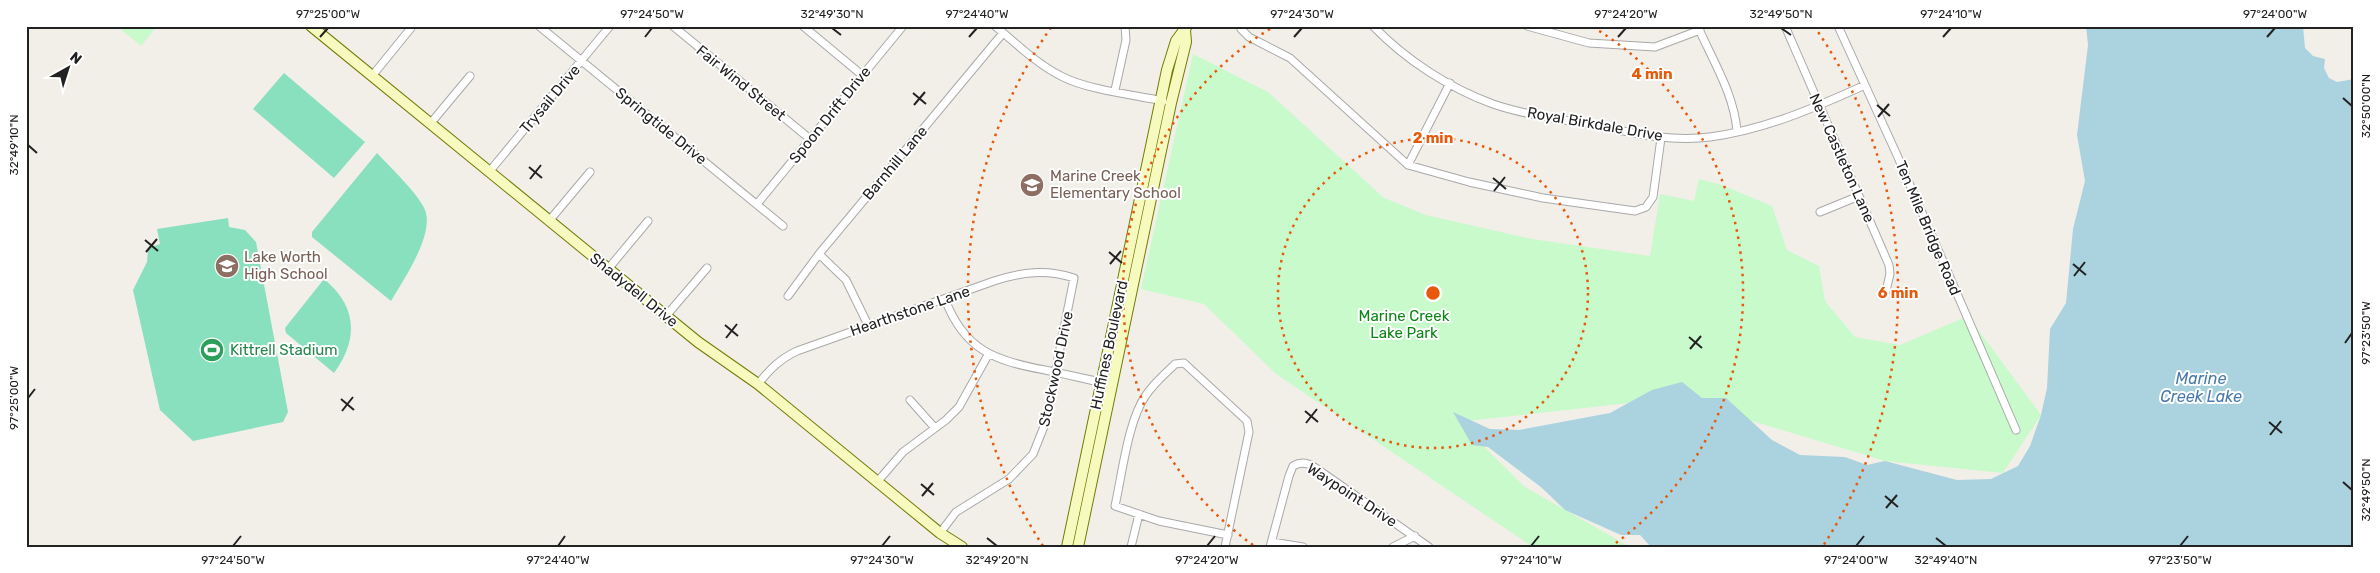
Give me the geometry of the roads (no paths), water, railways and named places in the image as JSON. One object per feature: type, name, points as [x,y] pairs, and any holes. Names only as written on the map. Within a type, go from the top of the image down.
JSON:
[{"type":"main road","name":"Shadydell Drive","points":[[314,27],[698,342],[758,384],[940,533],[962,547]]},
{"type":"main road","name":"Huffines Boulevard","points":[[1078,547],[1132,232],[1160,100],[1176,41],[1186,28]]},
{"type":"main road","name":"Huffines Boulevard","points":[[1068,547],[1106,383],[1144,235],[1171,103],[1186,42],[1186,28]]},
{"type":"street","name":"Springtide Drive","points":[[539,26],[783,226]]},
{"type":"street","name":"Trysail Drive","points":[[489,172],[610,26]]},
{"type":"street","name":"Fair Wind Street","points":[[672,26],[810,139]]},
{"type":"street","points":[[803,26],[862,75]]},
{"type":"street","name":"Spoon Drift Drive","points":[[756,204],[903,26]]},
{"type":"street","points":[[996,26],[1035,59],[1063,77],[1171,103]]},
{"type":"street","points":[[1115,90],[1126,40],[1125,26]]},
{"type":"street","name":"Royal Birkdale Drive","points":[[1373,26],[1402,54],[1450,83],[1501,106],[1661,138],[1709,137],[1764,126],[1864,86]]},
{"type":"street","points":[[1528,26],[1589,43],[1656,47],[1699,28],[1731,99],[1738,131]]},
{"type":"street","name":"New Castleton Lane","points":[[1785,26],[1890,265],[1886,290]]},
{"type":"street","name":"Ten Mile Bridge Road","points":[[1838,26],[1897,155],[2016,430]]},
{"type":"street","points":[[372,76],[411,28]]},
{"type":"street","points":[[1242,28],[1249,37],[1290,58],[1408,164],[1469,182],[1543,198],[1635,211],[1646,207],[1654,197],[1661,138]]},
{"type":"street","name":"Barnhill Lane","points":[[788,296],[819,254],[1003,33]]},
{"type":"street","points":[[430,124],[470,76]]},
{"type":"street","points":[[1408,164],[1450,83]]},
{"type":"street","points":[[549,221],[590,172]]},
{"type":"street","points":[[1820,212],[1859,196]]},
{"type":"street","points":[[608,269],[648,221]]},
{"type":"street","points":[[1132,232],[1144,235]]},
{"type":"street","points":[[819,254],[846,280],[868,325]]},
{"type":"street","points":[[666,316],[707,268]]},
{"type":"street","name":"Hearthstone Lane","points":[[758,384],[783,358],[868,325],[1017,274],[1050,272],[1074,278]]},
{"type":"street","name":"Stockwood Drive","points":[[940,533],[956,512],[1009,479],[1033,454],[1046,424],[1074,278]]},
{"type":"street","points":[[945,300],[954,320],[964,335],[988,355],[1018,365],[1106,383]]},
{"type":"street","points":[[878,482],[903,452],[959,407],[988,355]]},
{"type":"street","points":[[1225,547],[1228,535],[1249,432],[1248,421],[1184,363],[1175,364],[1145,396],[1136,416],[1115,506],[1159,521],[1228,535]]},
{"type":"street","points":[[910,400],[935,428]]},
{"type":"street","name":"Waypoint Drive","points":[[1271,544],[1289,476],[1293,466],[1300,462],[1308,464],[1429,547]]},
{"type":"street","points":[[1131,547],[1139,514]]},
{"type":"street","points":[[1393,547],[1415,536]]},
{"type":"street","points":[[1271,544],[1303,547]]},
{"type":"water","name":"Marine Creek Lake","points":[[2086,26],[2303,26],[2305,48],[2313,56],[2325,59],[2324,68],[2329,78],[2337,82],[2354,79],[2354,547],[1651,547],[1640,535],[1621,535],[1565,510],[1542,488],[1488,447],[1472,445],[1453,412],[1490,429],[1519,430],[1610,413],[1652,390],[1682,382],[1702,398],[1726,398],[1772,440],[1800,455],[1845,457],[1867,465],[1885,461],[1957,480],[1991,479],[2018,466],[2030,446],[2041,415],[2047,388],[2050,329],[2066,303],[2073,229],[2085,181],[2077,135],[2088,45]]},
{"type":"place","name":"Marine Creek Elementary School","points":[[1032,185]]},
{"type":"place","name":"Lake Worth High School","points":[[227,266]]},
{"type":"place","name":"Kittrell Stadium","points":[[212,350]]},
{"type":"park label","name":"Marine Creek Lake Park","points":[[1404,324]]}]
